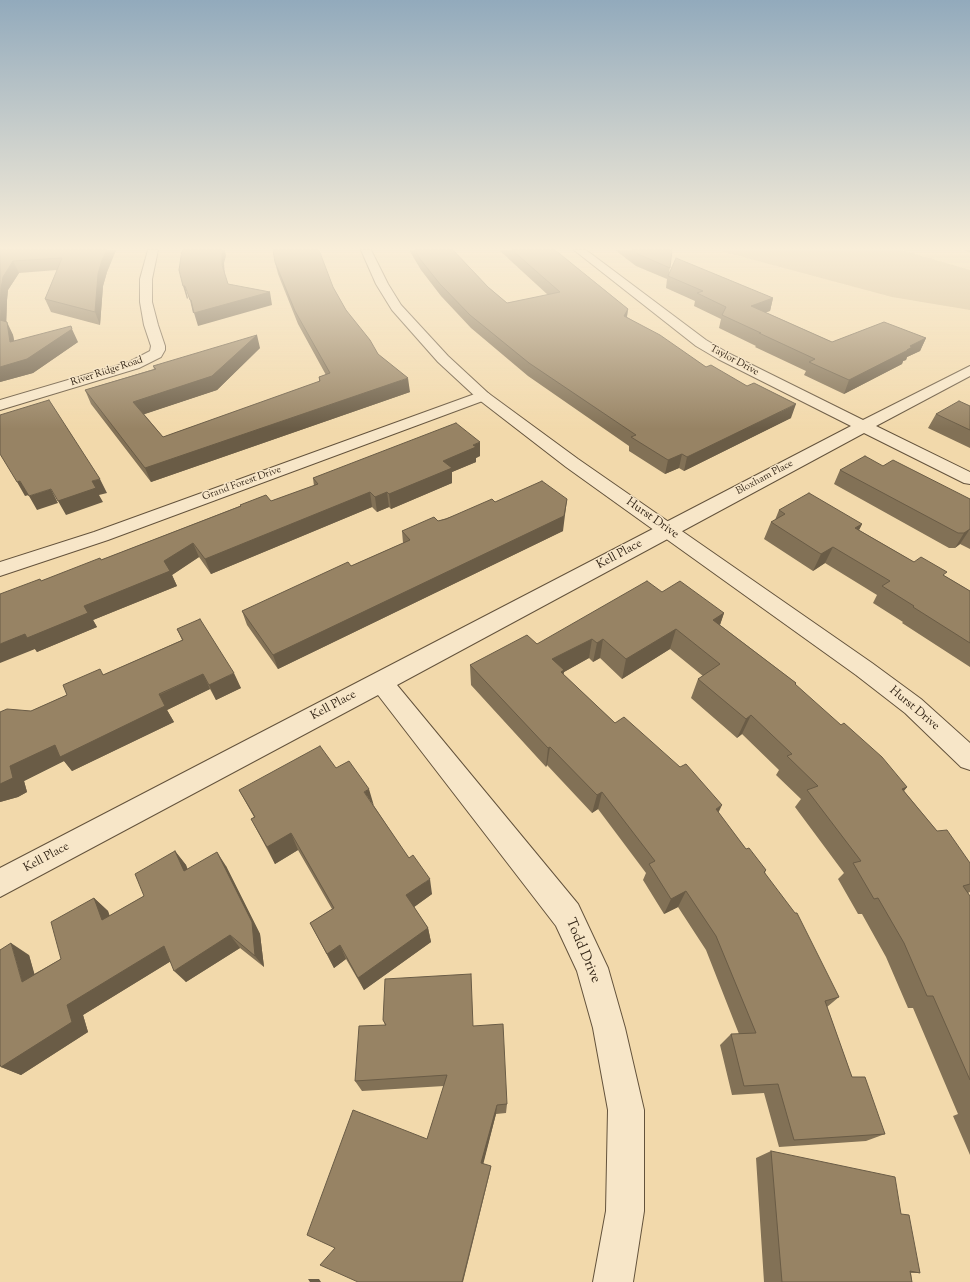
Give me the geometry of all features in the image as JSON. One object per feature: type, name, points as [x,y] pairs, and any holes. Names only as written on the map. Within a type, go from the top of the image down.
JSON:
[{"type":"street","name":"River Ridge Road","points":[[0,405],[134,365],[156,354],[158,346],[148,310]]},
{"type":"street","name":"Hurst Drive","points":[[399,310],[443,359],[483,396],[572,463],[913,706],[970,759]]},
{"type":"street","name":"Taylor Drive","points":[[657,310],[700,343],[862,426]]},
{"type":"street","name":"Bloxham Place","points":[[668,530],[970,370]]},
{"type":"street","name":"Grand Forest Drive","points":[[0,569],[101,536],[483,396]]},
{"type":"street","points":[[862,426],[970,479]]},
{"type":"street","name":"Kell Place","points":[[0,883],[668,530]]},
{"type":"street","name":"Todd Drive","points":[[380,681],[567,915],[592,968],[609,1028],[626,1110],[625,1211],[613,1282]]},
{"type":"building","points":[[193,310],[205,310],[194,313]]},
{"type":"building","points":[[295,310],[346,310],[370,340],[378,354],[408,378],[145,468],[85,390],[156,369],[153,366],[257,335],[212,376],[133,402],[163,437],[320,381],[319,377],[330,373]]},
{"type":"building","points":[[465,310],[628,310],[624,316],[660,335],[706,367],[711,365],[747,386],[754,383],[796,404],[687,457],[682,454],[668,460],[631,437],[636,435],[529,363]]},
{"type":"building","points":[[725,310],[760,310],[832,342],[884,322],[926,338],[910,346],[912,347],[908,350],[849,380],[809,362],[815,359],[722,315]]},
{"type":"building","points":[[0,320],[7,322],[10,342],[71,326],[72,329],[27,359],[0,367]]},
{"type":"building","points":[[49,400],[100,479],[92,481],[96,488],[58,501],[51,489],[29,496],[20,481],[17,482],[0,454],[0,415]]},
{"type":"building","points":[[959,401],[970,406],[970,430],[936,414]]},
{"type":"building","points":[[456,423],[480,442],[473,445],[476,447],[443,461],[452,468],[389,494],[387,492],[375,497],[370,492],[205,559],[193,543],[164,561],[170,571],[84,606],[88,613],[27,638],[25,634],[0,644],[0,594],[40,579],[41,581],[100,558],[101,560],[266,495],[271,501],[318,484],[313,478]]},
{"type":"building","points":[[865,456],[883,466],[893,460],[970,499],[970,529],[964,533],[958,533],[840,470]]},
{"type":"building","points":[[542,481],[567,499],[564,516],[273,655],[242,611],[348,562],[351,566],[410,540],[402,531],[434,517],[438,521],[446,519],[492,499],[495,502]]},
{"type":"building","points":[[809,493],[862,524],[855,528],[914,562],[921,557],[947,572],[943,575],[970,591],[970,643],[882,586],[890,581],[833,547],[821,554],[771,522],[785,514],[779,510]]},
{"type":"building","points":[[647,581],[662,592],[680,581],[724,613],[713,620],[796,683],[795,684],[841,725],[844,723],[882,757],[907,787],[902,789],[937,831],[947,830],[970,863],[970,884],[963,886],[970,896],[970,1080],[933,996],[927,996],[904,943],[878,898],[874,899],[853,863],[861,861],[807,790],[818,786],[787,756],[792,754],[751,715],[746,719],[698,679],[720,664],[676,629],[626,659],[603,639],[597,643],[592,639],[552,659],[564,670],[561,672],[615,723],[624,717],[680,767],[686,764],[722,805],[716,809],[746,849],[749,848],[766,870],[764,872],[795,913],[797,913],[839,997],[825,1001],[852,1077],[865,1077],[885,1134],[794,1140],[778,1084],[744,1086],[731,1034],[756,1033],[716,936],[686,891],[671,899],[649,864],[655,861],[602,792],[597,795],[550,747],[548,748],[470,665],[527,635],[537,644]]},
{"type":"building","points":[[200,619],[234,673],[209,685],[203,674],[159,694],[165,706],[60,757],[55,745],[10,766],[13,778],[0,784],[0,712],[7,709],[31,711],[67,695],[63,685],[100,669],[103,675],[183,640],[177,629]]},
{"type":"building","points":[[320,746],[336,768],[349,761],[369,789],[364,792],[409,858],[413,855],[430,879],[406,895],[428,928],[358,978],[340,945],[327,954],[310,923],[334,908],[291,833],[267,847],[251,819],[255,817],[239,790]]},
{"type":"building","points":[[175,851],[184,871],[217,852],[252,922],[255,956],[230,935],[174,971],[164,946],[67,1005],[72,1022],[1,1067],[0,950],[11,943],[22,982],[61,959],[51,922],[94,898],[102,920],[144,896],[135,874]]},
{"type":"building","points":[[471,974],[473,1026],[503,1024],[507,1104],[497,1105],[481,1163],[491,1166],[462,1282],[358,1282],[320,1265],[335,1248],[307,1235],[353,1110],[427,1139],[447,1075],[355,1081],[359,1026],[386,1025],[383,1020],[385,979]]},
{"type":"building","points":[[771,1151],[895,1177],[901,1214],[909,1215],[920,1273],[910,1271],[912,1282],[782,1282]]}]
